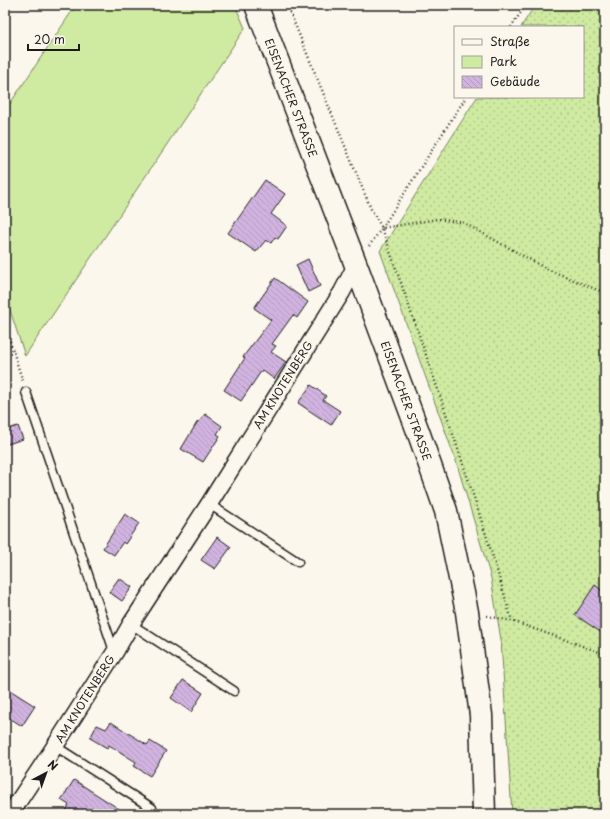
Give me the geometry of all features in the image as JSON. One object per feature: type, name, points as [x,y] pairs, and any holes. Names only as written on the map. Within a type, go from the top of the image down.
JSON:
[{"type":"main road","name":"EISENACHER STRASSE","points":[[256,5],[356,265],[446,511],[467,612],[481,715],[484,814]]},
{"type":"street","name":"AM KNOTENBERG","points":[[10,814],[209,504],[342,292],[356,265]]},
{"type":"lane","name":"AM KNOTENBERG","points":[[26,392],[115,652]]},
{"type":"lane","points":[[209,504],[298,562]]},
{"type":"lane","points":[[131,624],[234,691]]},
{"type":"lane","name":"AM KNOTENBERG","points":[[55,746],[152,808]]},
{"type":"path","points":[[287,5],[371,208],[382,228],[454,435],[495,561],[512,621]]},
{"type":"path","points":[[512,26],[526,5]]},
{"type":"path","points":[[356,265],[382,228],[465,98]]},
{"type":"path","points":[[382,228],[438,219],[464,223],[547,269],[605,293]]},
{"type":"path","points":[[5,326],[26,392]]},
{"type":"path","points":[[467,612],[512,621],[605,654]]},
{"type":"green space","points":[[76,5],[235,5],[245,28],[25,356],[5,295],[5,111]]},
{"type":"green space","points":[[535,5],[596,5],[605,9],[605,814],[512,814],[501,640],[491,578],[456,461],[380,251],[476,98],[584,98],[584,26],[522,26]]},
{"type":"building","points":[[265,180],[285,194],[271,214],[287,226],[278,239],[275,237],[271,243],[266,240],[256,252],[228,233]]},
{"type":"building","points":[[308,259],[320,286],[308,292],[296,265]]},
{"type":"building","points":[[275,278],[308,302],[297,318],[293,315],[272,344],[276,346],[271,352],[286,362],[274,379],[262,370],[241,401],[224,390],[245,358],[243,357],[271,320],[254,308]]},
{"type":"building","points":[[311,385],[326,396],[323,400],[340,411],[331,425],[298,403]]},
{"type":"building","points":[[205,414],[222,426],[217,434],[220,436],[203,462],[181,449],[198,421],[199,422]]},
{"type":"building","points":[[18,426],[23,439],[5,445],[5,430]]},
{"type":"building","points":[[125,514],[139,523],[125,544],[123,542],[114,555],[103,548]]},
{"type":"building","points":[[217,537],[231,547],[215,569],[201,560]]},
{"type":"building","points":[[119,578],[132,587],[122,601],[109,592]]},
{"type":"building","points":[[595,585],[605,593],[605,635],[575,615]]},
{"type":"building","points":[[183,680],[203,693],[191,712],[171,698]]},
{"type":"building","points":[[5,687],[35,706],[22,726],[5,715]]},
{"type":"building","points":[[111,722],[147,745],[150,741],[166,751],[150,776],[134,766],[136,762],[109,745],[107,748],[90,738],[97,725],[106,729]]},
{"type":"building","points":[[74,780],[127,814],[64,814],[69,805],[61,800]]}]
